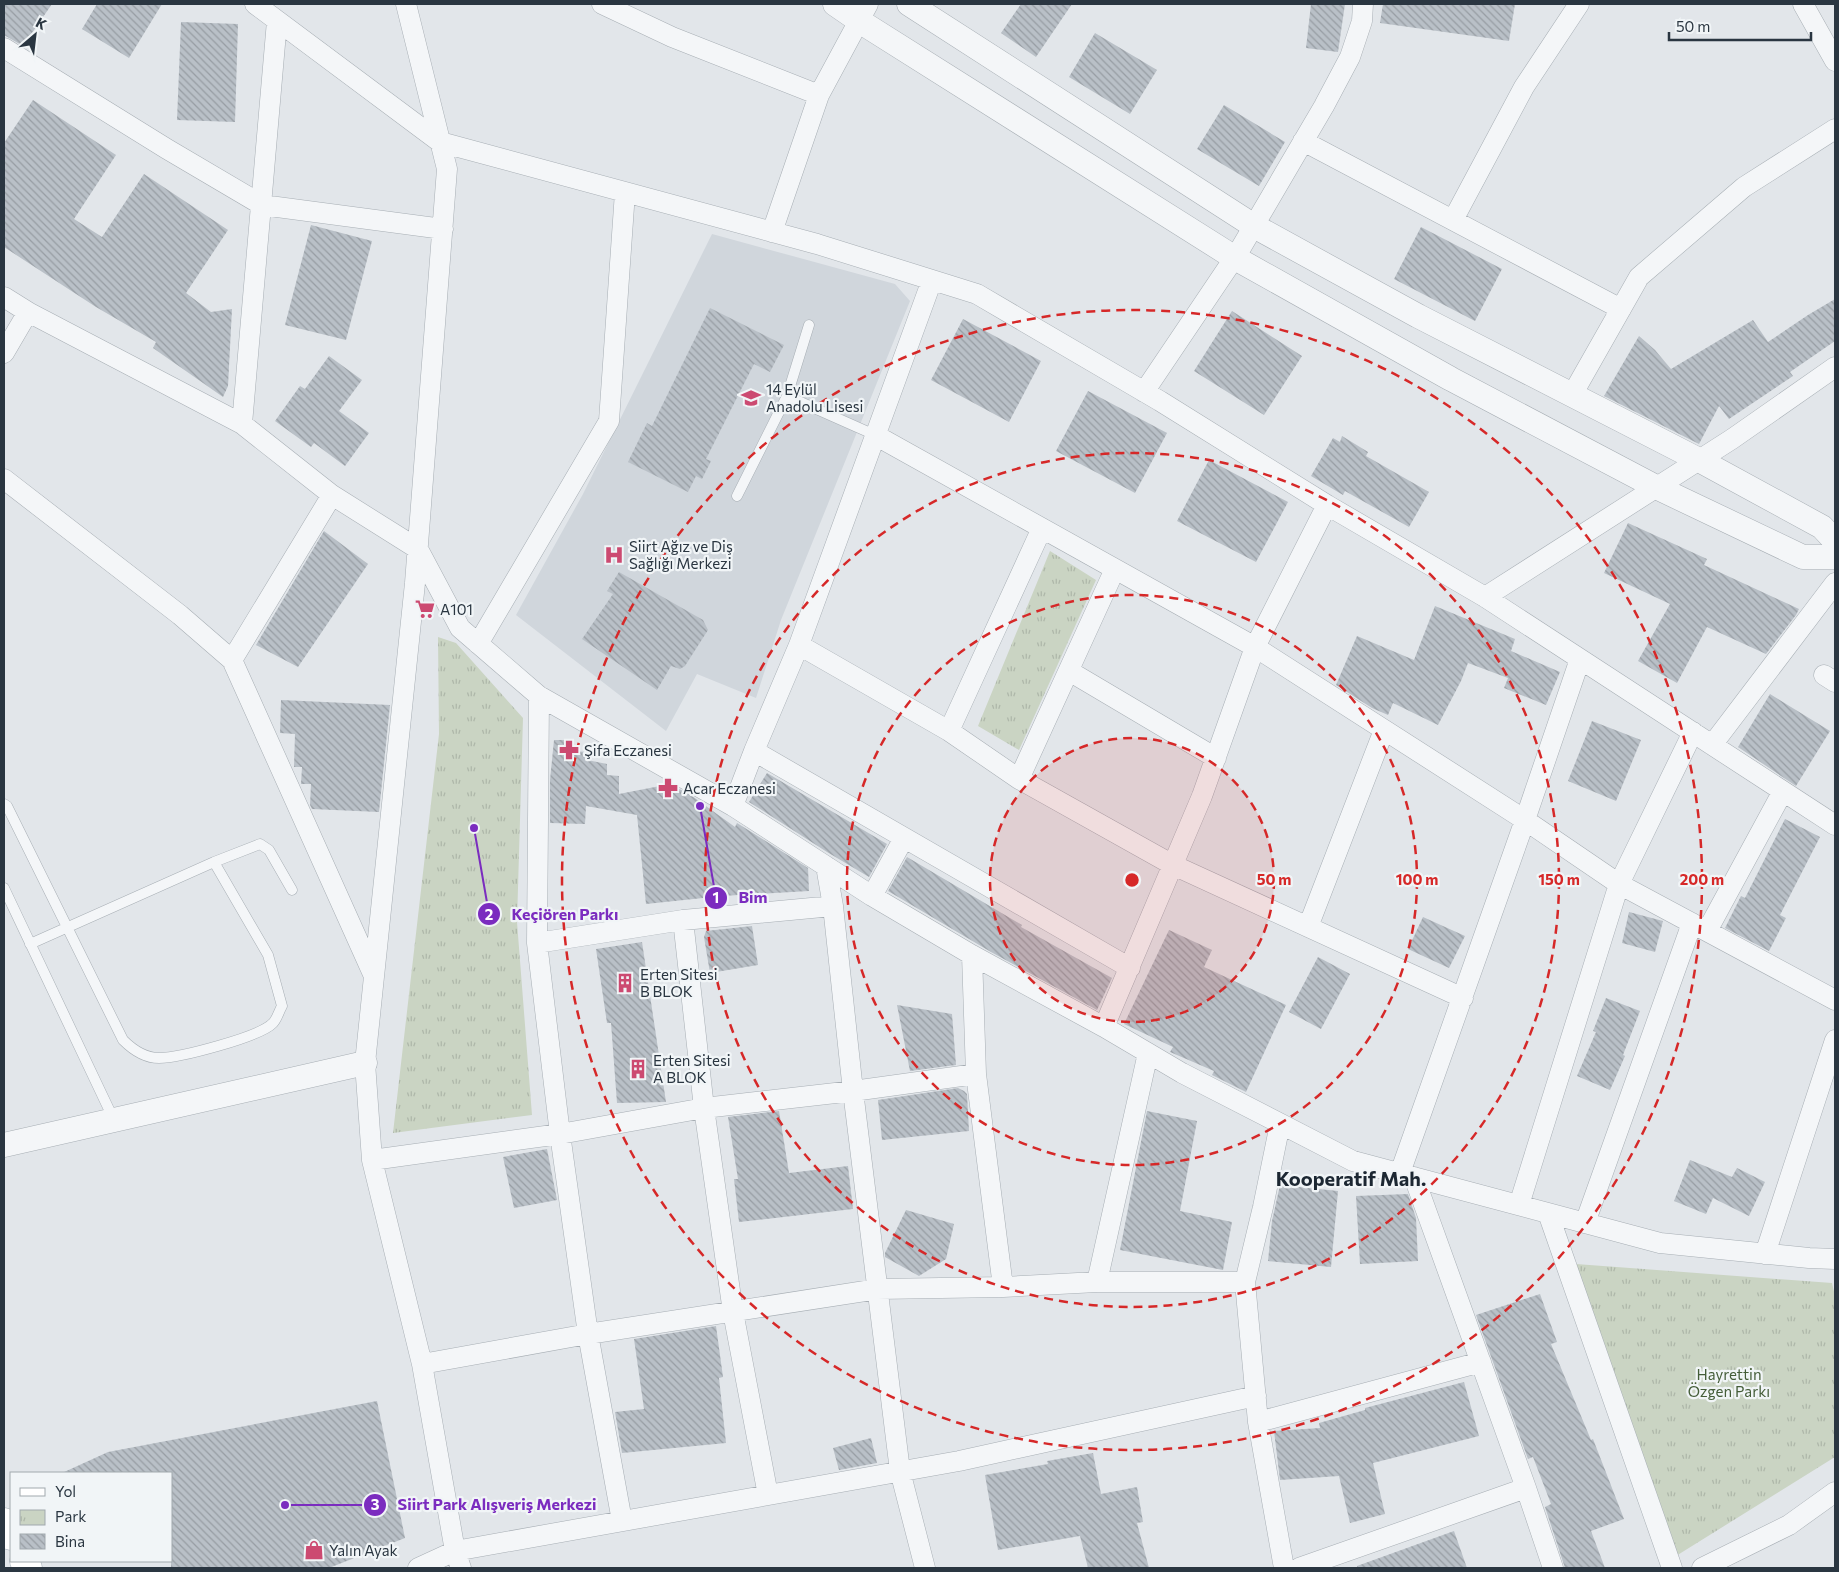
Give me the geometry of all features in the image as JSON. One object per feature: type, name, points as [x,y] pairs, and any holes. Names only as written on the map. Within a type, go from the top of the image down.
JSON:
[{"type":"main road","points":[[4,1522],[10,1534]]},
{"type":"street","points":[[255,4],[440,142],[772,232],[977,294],[1144,392],[1327,505],[1485,597],[1835,825]]},
{"type":"street","points":[[406,4],[447,169],[418,548],[365,1063],[372,1160],[422,1364],[458,1559]]},
{"type":"street","points":[[602,4],[672,37],[820,95]]},
{"type":"street","points":[[835,4],[863,12],[1235,258],[1451,379],[1656,487],[1803,557],[1835,557]]},
{"type":"street","points":[[909,4],[1254,226],[1418,316],[1698,460],[1822,527],[1835,541]]},
{"type":"street","points":[[1144,392],[1235,258],[1303,141],[1350,57],[1362,21],[1364,4]]},
{"type":"street","points":[[1453,220],[1524,87],[1579,4]]},
{"type":"street","points":[[1803,4],[1835,61]]},
{"type":"street","points":[[772,232],[820,95],[863,12]]},
{"type":"street","points":[[242,424],[277,20]]},
{"type":"street","points":[[4,48],[167,149],[262,205],[442,229]]},
{"type":"street","points":[[1572,395],[1639,277],[1744,187],[1835,129]]},
{"type":"street","points":[[1303,141],[1620,308]]},
{"type":"street","points":[[478,644],[609,421],[625,192]]},
{"type":"street","points":[[733,806],[754,751],[799,646],[932,280]]},
{"type":"street","points":[[4,297],[28,312],[242,424],[332,495],[418,548],[460,628],[540,696],[733,806],[872,896],[972,955],[1104,1027],[1182,1073],[1353,1161],[1660,1243],[1835,1259]]},
{"type":"street","points":[[4,353],[28,312]]},
{"type":"street","points":[[1485,597],[1698,460],[1835,367]]},
{"type":"street","points":[[876,434],[1255,648],[1525,820],[1619,884],[1835,1000]]},
{"type":"street","points":[[4,479],[180,616],[232,660],[374,976]]},
{"type":"street","points":[[232,660],[332,495]]},
{"type":"street","points":[[1104,1027],[1202,796],[1255,648],[1327,505]]},
{"type":"street","points":[[949,731],[1042,528]]},
{"type":"street","points":[[1019,779],[1115,569]]},
{"type":"street","points":[[1712,745],[1835,583]]},
{"type":"street","points":[[799,646],[949,731],[1019,779],[1173,865],[1462,998]]},
{"type":"street","points":[[1552,1568],[1481,1362],[1407,1175],[1462,998],[1580,659]]},
{"type":"street","points":[[1068,672],[1216,758]]},
{"type":"street","points":[[540,696],[537,943],[560,1134],[588,1334],[622,1521]]},
{"type":"street","points":[[1308,927],[1384,730]]},
{"type":"street","points":[[1519,1205],[1619,884],[1693,732]]},
{"type":"street","points":[[754,751],[1130,968]]},
{"type":"street","points":[[1585,1223],[1699,927],[1783,791]]},
{"type":"street","points":[[872,896],[904,838]]},
{"type":"street","points":[[826,866],[833,906],[853,1091],[900,1471],[925,1568]]},
{"type":"street","points":[[537,943],[682,920],[833,906]]},
{"type":"street","points":[[682,920],[704,1108],[733,1312],[768,1495]]},
{"type":"street","points":[[972,955],[976,1074],[1003,1287]]},
{"type":"street","points":[[1765,1254],[1835,1040]]},
{"type":"street","points":[[1097,1282],[1148,1053]]},
{"type":"street","points":[[4,1145],[365,1063]]},
{"type":"street","points":[[372,1160],[560,1134],[704,1108],[853,1091],[976,1074]]},
{"type":"street","points":[[1280,1124],[1245,1282],[1258,1422],[1284,1568]]},
{"type":"street","points":[[1548,1213],[1672,1568]]},
{"type":"street","points":[[422,1364],[588,1334],[878,1290],[1003,1287],[1097,1282],[1245,1282]]},
{"type":"street","points":[[1258,1422],[1481,1362]]},
{"type":"street","points":[[418,1568],[622,1521],[959,1461],[1256,1396]]},
{"type":"street","points":[[1299,1568],[1526,1488]]},
{"type":"street","points":[[1702,1568],[1789,1525],[1835,1492]]},
{"type":"lane","points":[[737,496],[787,396],[810,325]]},
{"type":"lane","points":[[787,396],[876,434]]},
{"type":"lane","points":[[4,804],[7,806],[122,1040],[135,1052],[159,1058],[196,1052],[253,1034],[273,1024],[282,1006],[268,955],[214,862]]},
{"type":"lane","points":[[30,944],[214,862],[260,844],[269,850],[292,890]]},
{"type":"lane","points":[[4,888],[114,1120]]},
{"type":"shaded area","name":"14 Eylül Anadolu Lisesi","points":[[712,234],[895,284],[910,301],[781,620],[756,698],[697,674],[666,731],[516,615],[583,494]]},
{"type":"green space","points":[[1050,551],[1096,580],[1019,750],[978,726]]},
{"type":"green space","points":[[438,637],[456,643],[523,718],[517,922],[532,1115],[393,1133],[439,734]]},
{"type":"green space","name":"Hayrettin Özgen Parkı","points":[[1576,1264],[1832,1283],[1835,1296],[1835,1457],[1676,1556]]},
{"type":"building","points":[[4,4],[52,4],[23,46],[4,35]]},
{"type":"building","points":[[97,4],[162,4],[129,58],[82,29]]},
{"type":"building","points":[[1021,4],[1072,4],[1036,57],[1001,33]]},
{"type":"building","points":[[1311,4],[1345,4],[1338,52],[1306,48]]},
{"type":"building","points":[[1383,4],[1515,4],[1509,41],[1380,23]]},
{"type":"building","points":[[181,22],[238,24],[235,122],[177,120]]},
{"type":"building","points":[[1095,33],[1157,70],[1130,114],[1069,77]]},
{"type":"building","points":[[33,100],[116,155],[74,219],[102,237],[144,174],[228,230],[186,293],[211,312],[232,309],[228,386],[223,397],[153,348],[156,342],[96,307],[4,247],[4,143]]},
{"type":"building","points":[[1224,105],[1285,142],[1259,186],[1197,149]]},
{"type":"building","points":[[311,225],[372,241],[346,340],[285,325]]},
{"type":"building","points":[[1421,227],[1502,269],[1475,321],[1394,279]]},
{"type":"building","points":[[1835,299],[1835,341],[1790,372],[1793,376],[1729,419],[1719,406],[1699,444],[1604,396],[1639,336],[1655,350],[1671,369],[1753,320],[1768,342]]},
{"type":"building","points":[[710,308],[784,345],[770,372],[754,364],[706,459],[711,461],[702,479],[696,476],[688,492],[628,462],[647,423],[652,426]]},
{"type":"building","points":[[1232,311],[1302,356],[1264,415],[1194,371]]},
{"type":"building","points":[[963,319],[1041,361],[1009,422],[931,380]]},
{"type":"building","points":[[329,356],[362,380],[339,411],[369,433],[345,466],[314,443],[311,447],[275,421],[300,386],[305,389]]},
{"type":"building","points":[[1088,391],[1167,433],[1135,493],[1056,451]]},
{"type":"building","points":[[1342,436],[1368,452],[1366,456],[1429,492],[1409,527],[1345,491],[1343,495],[1311,476],[1333,438],[1340,442]]},
{"type":"building","points":[[1209,460],[1288,502],[1256,562],[1177,521]]},
{"type":"building","points":[[1628,523],[1707,559],[1704,565],[1799,609],[1796,615],[1766,654],[1707,627],[1677,683],[1638,661],[1670,604],[1604,573]]},
{"type":"building","points":[[324,531],[368,564],[298,667],[256,645]]},
{"type":"building","points":[[619,572],[703,620],[708,630],[685,666],[680,669],[671,666],[657,690],[582,639],[613,594],[607,591]]},
{"type":"building","points":[[1435,606],[1515,639],[1511,651],[1560,672],[1546,705],[1504,688],[1508,678],[1468,663],[1461,681],[1438,725],[1393,703],[1388,715],[1372,708],[1336,685],[1357,636],[1414,660]]},
{"type":"building","points":[[1770,694],[1830,731],[1796,786],[1738,747]]},
{"type":"building","points":[[281,700],[390,705],[379,812],[312,809],[310,805],[311,784],[301,784],[302,767],[294,767],[295,734],[280,733]]},
{"type":"building","points":[[1592,721],[1641,740],[1616,801],[1568,781]]},
{"type":"building","points":[[554,740],[574,740],[574,751],[587,752],[587,760],[607,764],[607,775],[619,776],[619,794],[665,785],[674,786],[692,796],[735,827],[737,823],[808,868],[809,891],[722,896],[646,904],[637,815],[586,806],[585,824],[550,823],[550,780]]},
{"type":"building","points":[[767,773],[887,844],[869,877],[749,802]]},
{"type":"building","points":[[1785,819],[1820,837],[1780,915],[1786,918],[1769,951],[1725,928],[1741,896],[1745,898]]},
{"type":"building","points":[[907,857],[1022,925],[1021,927],[1112,978],[1097,1010],[991,952],[888,891]]},
{"type":"building","points":[[1629,912],[1663,921],[1655,952],[1622,943]]},
{"type":"building","points":[[1423,917],[1465,936],[1449,968],[1408,949]]},
{"type":"building","points":[[752,926],[758,965],[710,973],[704,937],[706,931]]},
{"type":"building","points":[[1169,930],[1212,950],[1204,967],[1286,1005],[1246,1092],[1212,1075],[1214,1071],[1170,1052],[1173,1047],[1124,1024]]},
{"type":"building","points":[[642,942],[666,1102],[617,1103],[611,1023],[607,1023],[596,949]]},
{"type":"building","points":[[1318,957],[1350,974],[1321,1029],[1289,1012]]},
{"type":"building","points":[[1606,998],[1640,1011],[1623,1055],[1625,1056],[1610,1090],[1577,1076],[1596,1032],[1593,1031]]},
{"type":"building","points":[[897,1005],[952,1014],[956,1065],[910,1071]]},
{"type":"building","points":[[958,1088],[967,1094],[969,1131],[882,1140],[878,1100]]},
{"type":"building","points":[[779,1111],[789,1173],[848,1166],[853,1209],[739,1222],[734,1179],[738,1179],[728,1117]]},
{"type":"building","points":[[1147,1111],[1197,1121],[1180,1211],[1232,1222],[1223,1270],[1120,1250]]},
{"type":"building","points":[[547,1149],[557,1200],[514,1208],[503,1157]]},
{"type":"building","points":[[1690,1160],[1732,1177],[1737,1168],[1765,1182],[1749,1216],[1713,1198],[1706,1214],[1674,1201]]},
{"type":"building","points":[[1280,1185],[1338,1191],[1331,1267],[1268,1261],[1272,1221]]},
{"type":"building","points":[[1408,1194],[1416,1218],[1418,1261],[1360,1264],[1356,1196]]},
{"type":"building","points":[[906,1210],[954,1224],[946,1259],[919,1276],[885,1257],[885,1253]]},
{"type":"building","points":[[1540,1294],[1557,1342],[1551,1344],[1591,1440],[1593,1439],[1624,1519],[1591,1531],[1605,1568],[1565,1568],[1545,1507],[1551,1504],[1533,1457],[1528,1459],[1476,1315]]},
{"type":"building","points":[[716,1326],[723,1377],[719,1378],[726,1443],[622,1453],[615,1412],[644,1409],[634,1339]]},
{"type":"building","points":[[1464,1382],[1479,1436],[1373,1463],[1385,1514],[1350,1523],[1339,1476],[1280,1480],[1274,1431],[1320,1428],[1319,1423],[1365,1410],[1365,1408]]},
{"type":"building","points":[[377,1401],[405,1538],[329,1568],[171,1568],[172,1472],[64,1472],[108,1452]]},
{"type":"building","points":[[871,1438],[877,1463],[839,1470],[833,1448]]},
{"type":"building","points":[[1093,1453],[1101,1494],[1137,1487],[1143,1522],[1137,1523],[1149,1568],[1088,1568],[1080,1536],[998,1550],[985,1475],[1048,1464],[1047,1461]]},
{"type":"building","points":[[1454,1531],[1467,1568],[1357,1568],[1357,1566]]},
{"type":"place","name":"14 Eylül Anadolu Lisesi","points":[[751,398]]},
{"type":"place","name":"Siirt Ağız ve Diş Sağlığı Merkezi","points":[[614,555]]},
{"type":"place","name":"A101","points":[[425,609]]},
{"type":"place","name":"Şifa Eczanesi","points":[[569,750]]},
{"type":"place","name":"Acar Eczanesi","points":[[668,788]]},
{"type":"place","name":"Bim","points":[[700,806]]},
{"type":"place","name":"Keçiören Parkı","points":[[474,828]]},
{"type":"place","name":"Erten Sitesi B BLOK","points":[[625,983]]},
{"type":"place","name":"Erten Sitesi A BLOK","points":[[638,1069]]},
{"type":"place","name":"Siirt Park Alışveriş Merkezi","points":[[285,1505]]},
{"type":"place","name":"Yalın Ayak","points":[[314,1550]]},
{"type":"district","name":"Kooperatif Mah.","points":[[1351,1178]]}]
